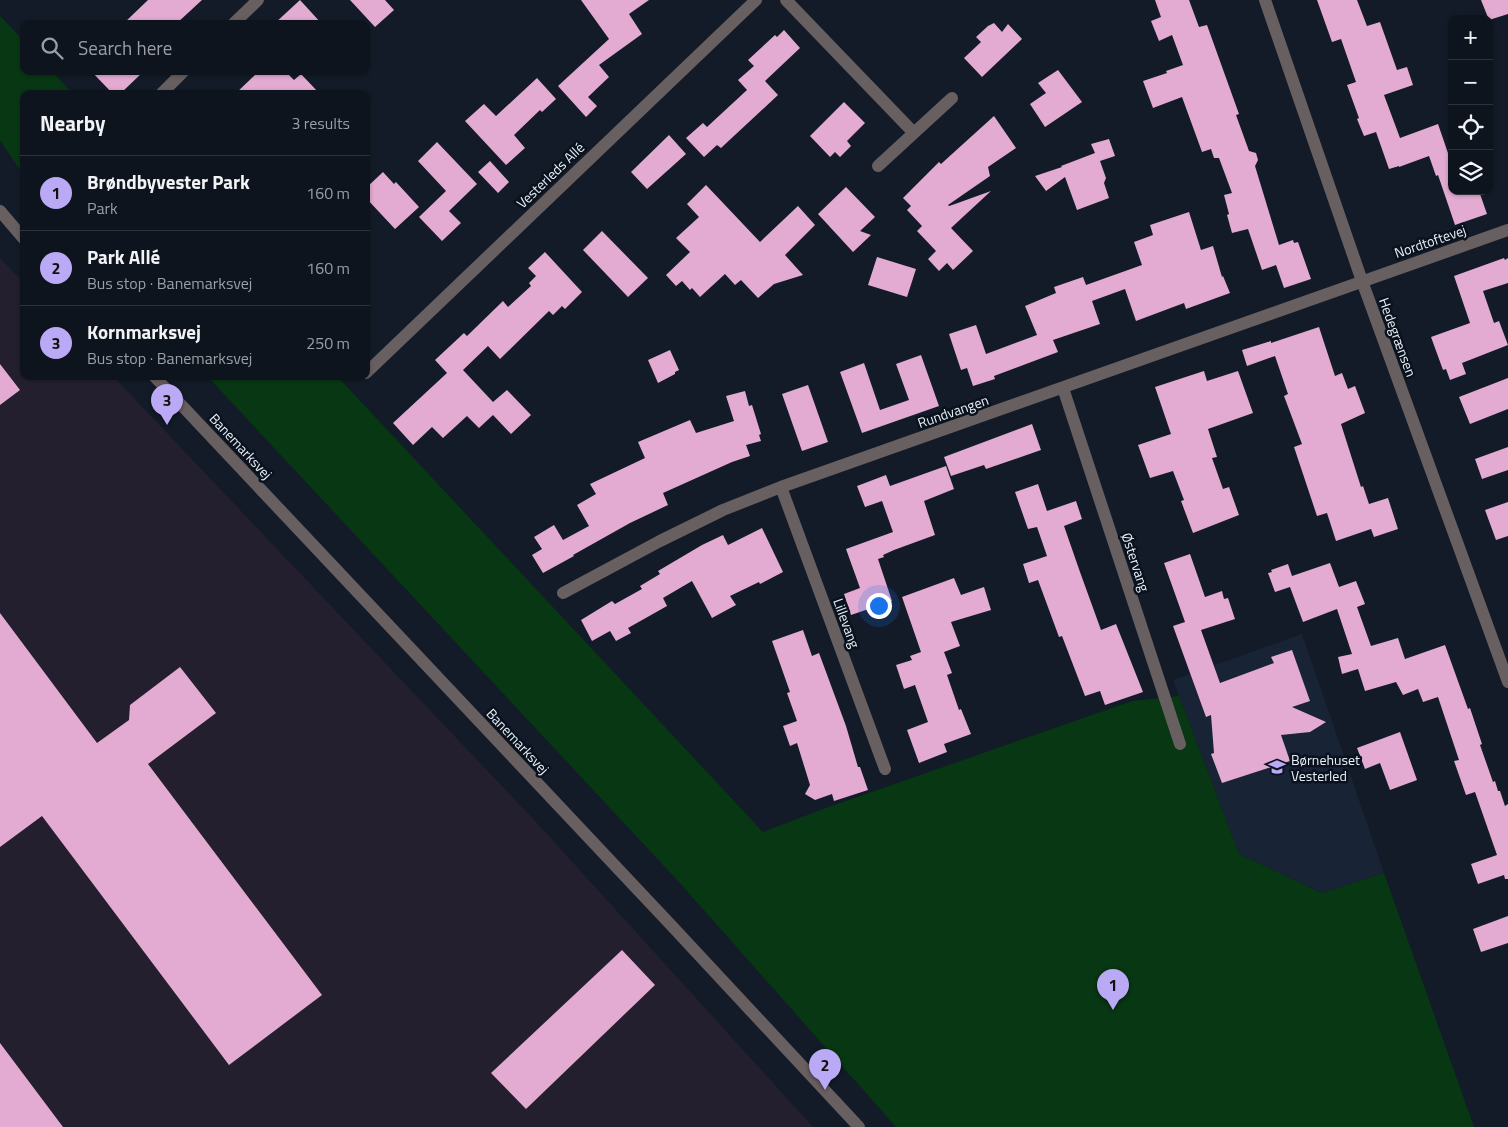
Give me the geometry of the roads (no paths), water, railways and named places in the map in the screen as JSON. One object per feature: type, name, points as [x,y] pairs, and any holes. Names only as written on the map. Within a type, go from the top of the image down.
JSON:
[{"type":"street","points":[[237,20],[258,0]]},
{"type":"street","name":"Vesterleds Allé","points":[[370,368],[756,0]]},
{"type":"street","points":[[786,0],[914,133]]},
{"type":"street","name":"Hedegrænsen","points":[[1265,0],[1362,281],[1508,682]]},
{"type":"street","points":[[165,90],[180,75]]},
{"type":"street","points":[[878,166],[952,98]]},
{"type":"street","points":[[0,211],[20,234]]},
{"type":"street","name":"Nordtoftevej","points":[[1362,281],[1508,230]]},
{"type":"street","name":"Rundvangen","points":[[563,593],[722,510],[781,487],[1362,281]]},
{"type":"street","name":"Banemarksvej","points":[[158,380],[859,1127]]},
{"type":"street","name":"Østervang","points":[[1063,388],[1180,744]]},
{"type":"street","name":"Lillevang","points":[[781,487],[885,770]]},
{"type":"place","name":"Kornmarksvej","points":[[167,425]]},
{"type":"place","name":"Børnehuset Vesterled","points":[[1277,767]]},
{"type":"place","name":"Brøndbyvester Park","points":[[1113,1010]]},
{"type":"place","name":"Park Allé","points":[[825,1090]]}]
